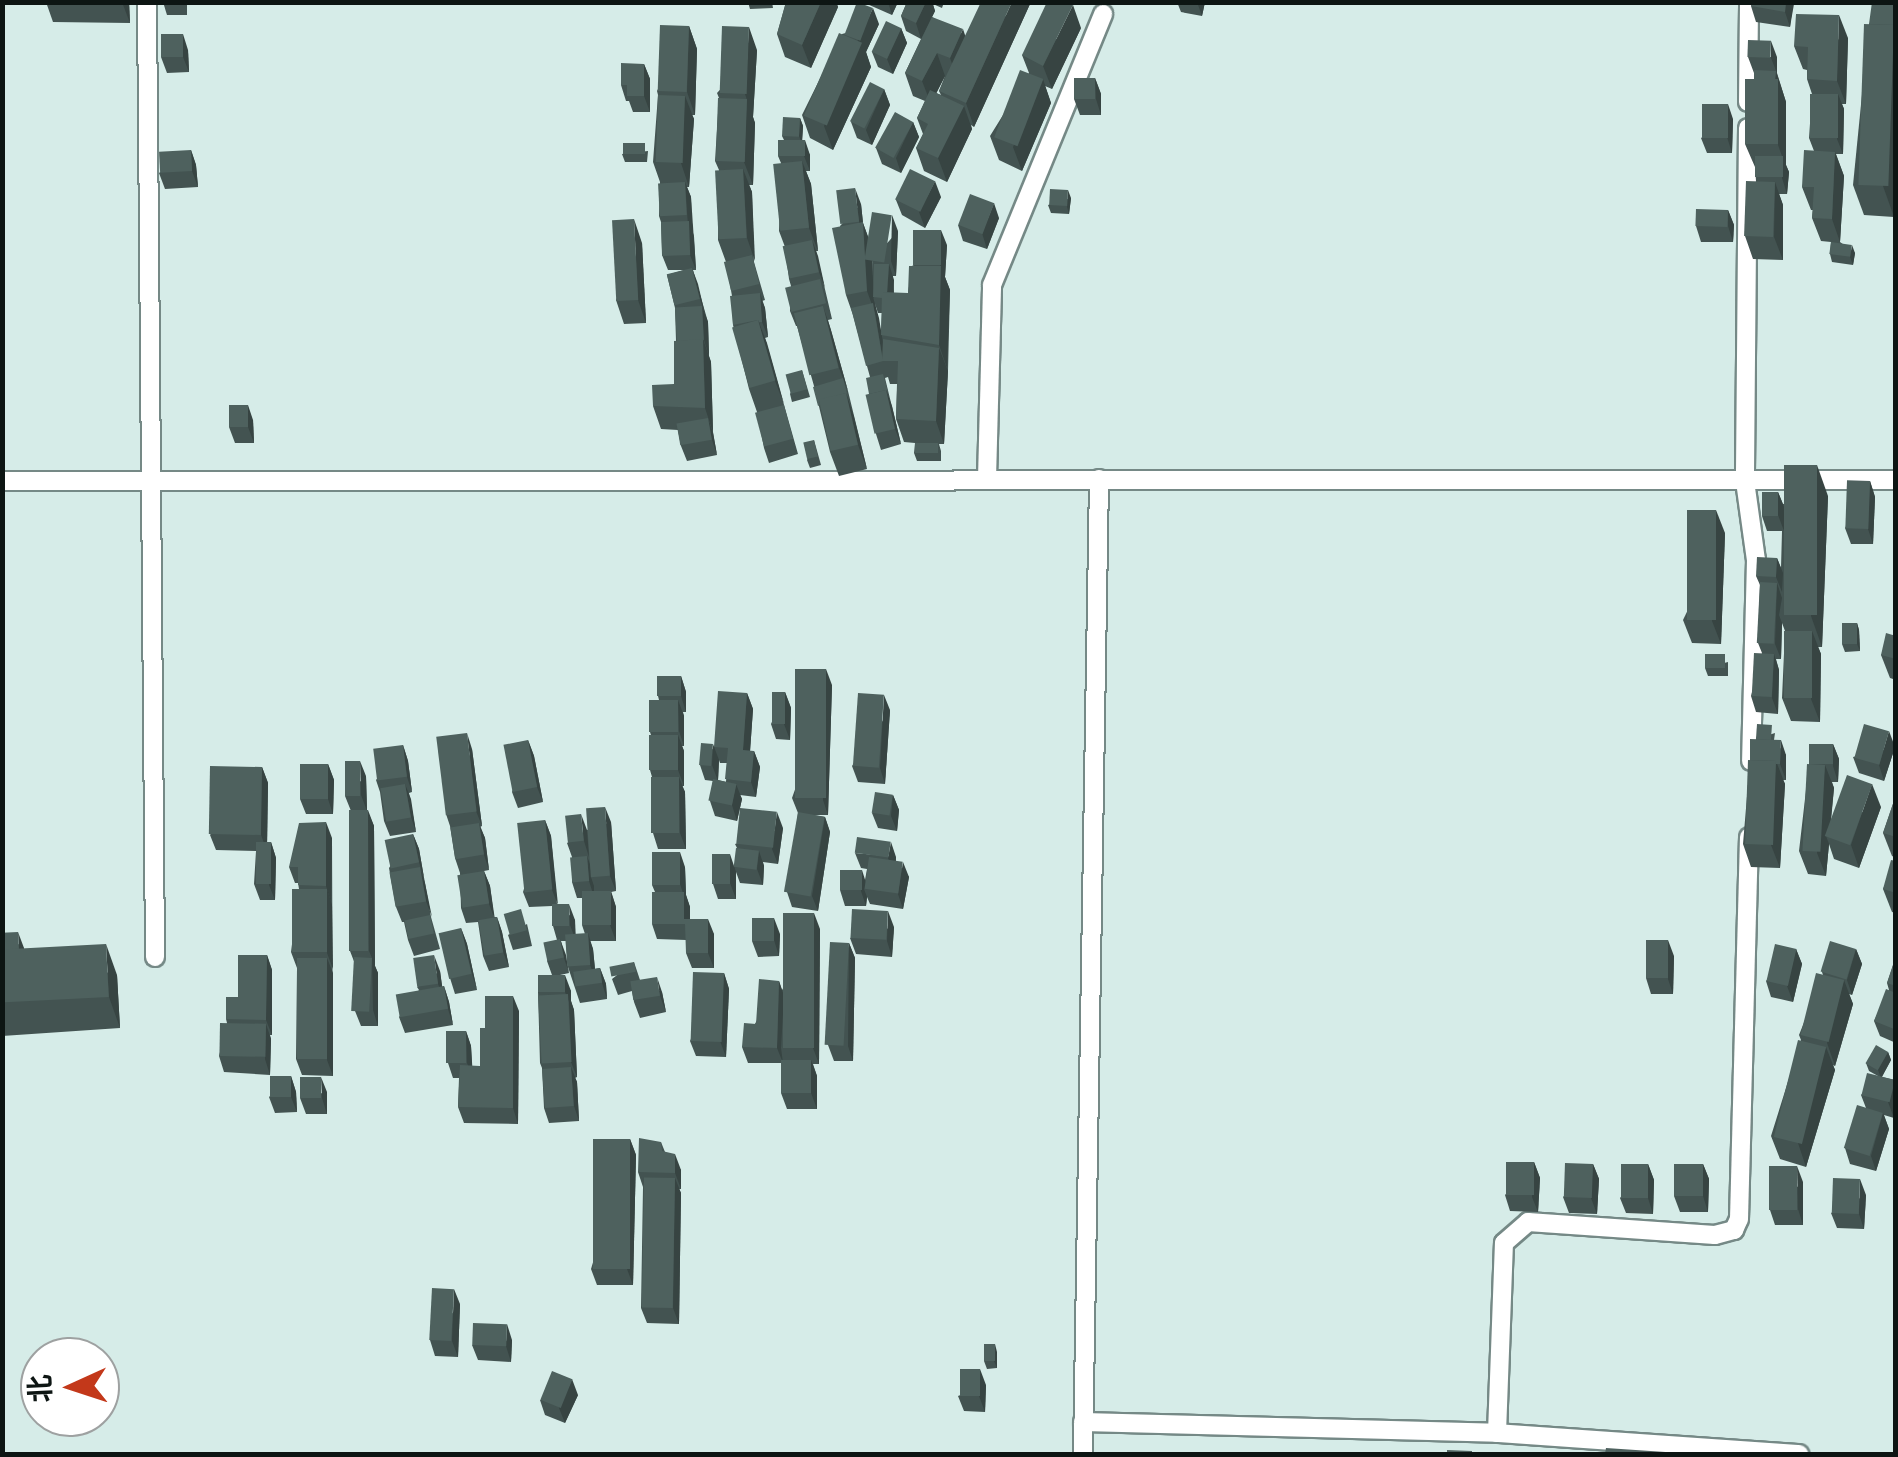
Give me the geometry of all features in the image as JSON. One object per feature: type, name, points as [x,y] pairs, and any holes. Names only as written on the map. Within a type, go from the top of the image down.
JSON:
[{"type":"street","points":[[147,2],[155,957]]},
{"type":"street","points":[[1749,2],[1745,481],[1756,560],[1751,778]]},
{"type":"street","points":[[987,479],[992,285],[1104,14]]},
{"type":"street","points":[[1083,1454],[1099,480]]},
{"type":"street","points":[[2,481],[1896,480]]},
{"type":"street","points":[[1497,1432],[1504,1243],[1528,1222],[1715,1235],[1734,1230],[1740,1220],[1750,818]]},
{"type":"street","points":[[1083,1422],[1497,1432],[1799,1454]]},
{"type":"building","points":[[786,2],[821,2],[802,45],[777,34]]},
{"type":"building","points":[[857,2],[873,8],[860,41],[844,35]]},
{"type":"building","points":[[907,2],[926,2],[916,23],[901,16]]},
{"type":"building","points":[[981,2],[1012,2],[966,103],[939,91]]},
{"type":"building","points":[[1047,2],[1073,5],[1043,66],[1022,55]]},
{"type":"building","points":[[1751,2],[1786,2],[1785,12],[1751,6]]},
{"type":"building","points":[[1872,2],[1896,2],[1896,28],[1869,24]]},
{"type":"building","points":[[1796,14],[1839,15],[1837,81],[1807,79],[1808,47],[1794,46]]},
{"type":"building","points":[[932,17],[963,29],[950,58],[937,53],[922,81],[905,73]]},
{"type":"building","points":[[886,21],[901,28],[887,59],[872,52]]},
{"type":"building","points":[[1864,24],[1894,25],[1888,186],[1858,185]]},
{"type":"building","points":[[660,25],[689,26],[687,92],[658,91]]},
{"type":"building","points":[[722,26],[749,27],[747,94],[720,93]]},
{"type":"building","points":[[839,33],[862,43],[827,126],[804,116]]},
{"type":"building","points":[[161,34],[183,34],[183,57],[161,57]]},
{"type":"building","points":[[1748,40],[1771,41],[1770,58],[1747,57]]},
{"type":"building","points":[[621,63],[644,64],[644,96],[627,96],[627,85],[621,85]]},
{"type":"building","points":[[1020,70],[1043,79],[1018,146],[994,137]]},
{"type":"building","points":[[1754,70],[1776,71],[1775,79],[1754,79]]},
{"type":"building","points":[[1074,78],[1095,78],[1095,99],[1074,99]]},
{"type":"building","points":[[1745,79],[1778,79],[1778,144],[1745,144]]},
{"type":"building","points":[[870,82],[884,89],[864,128],[850,121]]},
{"type":"building","points":[[930,90],[964,106],[938,158],[916,148],[928,124],[917,118]]},
{"type":"building","points":[[1810,94],[1838,94],[1838,138],[1810,138]]},
{"type":"building","points":[[658,95],[685,96],[683,163],[656,162]]},
{"type":"building","points":[[718,98],[747,99],[745,162],[716,161]]},
{"type":"building","points":[[1702,104],[1728,104],[1728,138],[1702,138]]},
{"type":"building","points":[[895,112],[913,122],[893,158],[875,148]]},
{"type":"building","points":[[783,117],[800,118],[799,137],[782,136]]},
{"type":"building","points":[[778,140],[805,140],[805,156],[778,156]]},
{"type":"building","points":[[623,143],[645,143],[645,154],[623,154]]},
{"type":"building","points":[[191,150],[192,171],[160,173],[159,152]]},
{"type":"building","points":[[1804,150],[1835,152],[1832,219],[1812,218],[1814,187],[1802,187]]},
{"type":"building","points":[[1755,156],[1783,156],[1783,177],[1755,177]]},
{"type":"building","points":[[802,161],[809,228],[780,231],[773,164]]},
{"type":"building","points":[[743,169],[747,238],[719,239],[715,170]]},
{"type":"building","points":[[910,169],[935,181],[920,212],[895,200]]},
{"type":"building","points":[[1746,181],[1775,182],[1773,237],[1744,236]]},
{"type":"building","points":[[685,182],[687,215],[660,216],[658,183]]},
{"type":"building","points":[[855,188],[859,222],[840,224],[836,190]]},
{"type":"building","points":[[1050,189],[1068,190],[1067,206],[1049,205]]},
{"type":"building","points":[[970,194],[994,203],[982,234],[958,225]]},
{"type":"building","points":[[1696,209],[1728,210],[1727,227],[1695,226]]},
{"type":"building","points":[[872,212],[892,215],[884,263],[864,259]]},
{"type":"building","points":[[634,219],[638,300],[616,301],[612,220]]},
{"type":"building","points":[[689,221],[690,255],[662,256],[661,222]]},
{"type":"building","points":[[863,222],[867,291],[846,295],[832,228]]},
{"type":"building","points":[[913,230],[941,230],[941,265],[913,265]]},
{"type":"building","points":[[812,240],[819,272],[790,279],[783,246]]},
{"type":"building","points":[[1831,242],[1852,245],[1850,257],[1829,254]]},
{"type":"building","points":[[752,255],[759,284],[731,291],[724,262]]},
{"type":"building","points":[[874,264],[889,264],[887,292],[882,292],[882,298],[873,297]]},
{"type":"building","points":[[909,266],[941,266],[939,345],[881,335],[882,292],[908,293]]},
{"type":"building","points":[[692,268],[700,299],[675,305],[667,274]]},
{"type":"building","points":[[820,279],[826,303],[791,312],[785,288]]},
{"type":"building","points":[[760,293],[762,322],[733,325],[730,296]]},
{"type":"building","points":[[873,303],[883,361],[866,366],[851,308]]},
{"type":"building","points":[[702,306],[704,340],[677,341],[675,307]]},
{"type":"building","points":[[823,306],[838,368],[809,375],[794,313]]},
{"type":"building","points":[[758,320],[775,381],[749,388],[732,327]]},
{"type":"building","points":[[703,339],[705,408],[653,406],[652,385],[674,384],[674,341]]},
{"type":"building","points":[[883,339],[939,348],[936,421],[896,419],[898,361],[882,361]]},
{"type":"building","points":[[802,370],[807,389],[791,394],[786,374]]},
{"type":"building","points":[[883,374],[888,392],[869,394],[866,378]]},
{"type":"building","points":[[843,378],[848,397],[846,393],[819,401],[818,406],[813,387]]},
{"type":"building","points":[[886,390],[895,429],[875,434],[866,395]]},
{"type":"building","points":[[846,393],[858,445],[831,451],[819,399]]},
{"type":"building","points":[[229,405],[248,405],[248,427],[229,427]]},
{"type":"building","points":[[784,405],[793,439],[764,447],[755,413]]},
{"type":"building","points":[[708,418],[712,440],[680,445],[676,424]]},
{"type":"building","points":[[814,440],[818,457],[807,459],[803,442]]},
{"type":"building","points":[[915,443],[938,443],[938,453],[915,453]]},
{"type":"building","points":[[1784,465],[1817,465],[1817,615],[1784,615]]},
{"type":"building","points":[[1847,480],[1870,481],[1868,529],[1845,528]]},
{"type":"building","points":[[1762,492],[1778,492],[1778,516],[1762,516]]},
{"type":"building","points":[[1687,510],[1716,510],[1716,620],[1687,620]]},
{"type":"building","points":[[1757,557],[1777,558],[1776,577],[1756,576]]},
{"type":"building","points":[[1760,582],[1777,583],[1774,644],[1757,643]]},
{"type":"building","points":[[1842,623],[1857,623],[1857,644],[1842,644]]},
{"type":"building","points":[[1784,631],[1812,631],[1812,698],[1784,698]]},
{"type":"building","points":[[1886,633],[1896,636],[1896,659],[1881,655]]},
{"type":"building","points":[[1754,653],[1774,654],[1772,697],[1752,696]]},
{"type":"building","points":[[1705,654],[1725,654],[1725,668],[1705,668]]},
{"type":"building","points":[[795,669],[826,669],[826,798],[795,798]]},
{"type":"building","points":[[657,676],[681,676],[681,696],[657,696]]},
{"type":"building","points":[[718,691],[747,693],[743,750],[754,751],[751,782],[725,779],[728,748],[714,747]]},
{"type":"building","points":[[772,692],[785,692],[785,724],[772,724]]},
{"type":"building","points":[[858,693],[884,695],[879,768],[853,766]]},
{"type":"building","points":[[649,700],[678,700],[678,732],[649,732]]},
{"type":"building","points":[[1757,724],[1772,725],[1771,740],[1756,739]]},
{"type":"building","points":[[1864,724],[1889,731],[1879,765],[1854,758]]},
{"type":"building","points":[[467,733],[477,811],[446,815],[436,737]]},
{"type":"building","points":[[649,735],[678,735],[678,770],[649,770]]},
{"type":"building","points":[[1750,739],[1781,740],[1780,764],[1750,760]]},
{"type":"building","points":[[528,740],[537,787],[513,792],[503,745]]},
{"type":"building","points":[[701,743],[713,744],[711,766],[699,765]]},
{"type":"building","points":[[1809,744],[1833,744],[1833,764],[1809,764]]},
{"type":"building","points":[[403,745],[407,777],[377,780],[373,749]]},
{"type":"building","points":[[1748,760],[1776,761],[1773,845],[1745,844]]},
{"type":"building","points":[[345,761],[360,761],[360,796],[345,796]]},
{"type":"building","points":[[300,764],[328,764],[328,799],[300,799]]},
{"type":"building","points":[[1807,764],[1825,765],[1820,852],[1802,851]]},
{"type":"building","points":[[210,766],[262,767],[261,835],[209,834]]},
{"type":"building","points":[[1847,775],[1872,784],[1850,845],[1825,836]]},
{"type":"building","points":[[651,777],[679,777],[679,833],[651,833]]},
{"type":"building","points":[[713,779],[736,784],[732,806],[708,801]]},
{"type":"building","points":[[405,784],[411,817],[386,822],[380,788]]},
{"type":"building","points":[[875,792],[893,795],[889,816],[872,813]]},
{"type":"building","points":[[1896,795],[1896,837],[1883,833]]},
{"type":"building","points":[[605,807],[610,876],[591,877],[586,808]]},
{"type":"building","points":[[740,808],[777,812],[773,848],[736,844]]},
{"type":"building","points":[[349,810],[368,810],[368,951],[349,951]]},
{"type":"building","points":[[798,812],[825,817],[811,896],[784,892]]},
{"type":"building","points":[[581,814],[584,841],[568,843],[565,816]]},
{"type":"building","points":[[545,820],[552,890],[524,893],[517,823]]},
{"type":"building","points":[[326,822],[326,886],[298,885],[298,867],[289,867],[299,823]]},
{"type":"building","points":[[479,823],[484,855],[455,859],[450,828]]},
{"type":"building","points":[[413,834],[419,862],[391,868],[385,840]]},
{"type":"building","points":[[857,837],[891,842],[888,858],[855,853]]},
{"type":"building","points":[[256,842],[271,842],[271,884],[256,884]]},
{"type":"building","points":[[736,848],[759,851],[757,870],[734,867]]},
{"type":"building","points":[[652,852],[680,852],[680,885],[652,885]]},
{"type":"building","points":[[712,854],[730,854],[730,884],[712,884]]},
{"type":"building","points":[[587,856],[589,881],[572,882],[570,857]]},
{"type":"building","points":[[869,857],[903,862],[898,893],[865,889]]},
{"type":"building","points":[[1891,860],[1896,861],[1896,893],[1883,889]]},
{"type":"building","points":[[420,867],[426,901],[396,907],[389,872]]},
{"type":"building","points":[[840,870],[862,870],[862,890],[840,890]]},
{"type":"building","points":[[484,871],[489,904],[462,908],[457,875]]},
{"type":"building","points":[[292,889],[327,889],[327,952],[292,952]]},
{"type":"building","points":[[582,891],[611,891],[611,925],[582,925]]},
{"type":"building","points":[[652,892],[684,892],[684,919],[708,919],[708,953],[686,953],[685,924],[652,924]]},
{"type":"building","points":[[552,904],[569,904],[569,926],[552,926]]},
{"type":"building","points":[[521,909],[527,930],[510,935],[504,914]]},
{"type":"building","points":[[852,909],[888,911],[886,940],[850,938]]},
{"type":"building","points":[[783,913],[814,913],[814,1048],[783,1048]]},
{"type":"building","points":[[430,915],[434,934],[409,939],[405,920]]},
{"type":"building","points":[[497,917],[503,952],[485,956],[478,920]]},
{"type":"building","points":[[752,918],[774,918],[774,941],[752,941]]},
{"type":"building","points":[[461,928],[472,974],[449,979],[439,933]]},
{"type":"building","points":[[18,932],[19,951],[3,952],[2,933]]},
{"type":"building","points":[[588,933],[590,965],[567,967],[565,935]]},
{"type":"building","points":[[560,939],[564,958],[547,961],[543,943]]},
{"type":"building","points":[[1646,940],[1668,940],[1668,978],[1646,978]]},
{"type":"building","points":[[1830,941],[1856,949],[1846,979],[1821,972]]},
{"type":"building","points":[[830,942],[849,943],[844,1046],[825,1045]]},
{"type":"building","points":[[106,944],[109,997],[5,1002],[2,949]]},
{"type":"building","points":[[1775,944],[1796,949],[1788,986],[1766,981]]},
{"type":"building","points":[[238,955],[267,955],[266,1020],[226,1019],[226,997],[238,997]]},
{"type":"building","points":[[434,955],[438,984],[417,987],[413,958]]},
{"type":"building","points":[[1896,956],[1896,986],[1887,983]]},
{"type":"building","points":[[354,957],[372,958],[369,1012],[351,1011]]},
{"type":"building","points":[[297,958],[327,958],[327,1059],[297,1059]]},
{"type":"building","points":[[634,962],[636,972],[611,977],[609,967]]},
{"type":"building","points":[[600,968],[602,983],[575,987],[573,972]]},
{"type":"building","points":[[693,972],[724,973],[722,1042],[691,1041]]},
{"type":"building","points":[[1816,973],[1844,980],[1829,1042],[1801,1035]]},
{"type":"building","points":[[538,975],[565,975],[565,992],[538,992]]},
{"type":"building","points":[[657,977],[660,996],[633,1000],[630,981]]},
{"type":"building","points":[[759,979],[779,981],[777,1048],[742,1047],[744,1023],[756,1024]]},
{"type":"building","points":[[444,986],[448,1009],[400,1017],[396,995]]},
{"type":"building","points":[[1886,989],[1896,993],[1894,1029],[1874,1021]]},
{"type":"building","points":[[568,994],[572,1062],[542,1063],[538,996]]},
{"type":"building","points":[[485,996],[513,996],[513,1108],[458,1107],[460,1065],[480,1066]]},
{"type":"building","points":[[220,1023],[266,1024],[265,1057],[219,1056]]},
{"type":"building","points":[[446,1031],[466,1031],[466,1063],[446,1063]]},
{"type":"building","points":[[1798,1040],[1826,1047],[1802,1144],[1774,1137]]},
{"type":"building","points":[[1876,1045],[1888,1052],[1878,1070],[1866,1063]]},
{"type":"building","points":[[781,1060],[811,1060],[811,1093],[781,1093]]},
{"type":"building","points":[[571,1067],[574,1106],[545,1108],[542,1069]]},
{"type":"building","points":[[1867,1073],[1895,1080],[1890,1102],[1861,1095]]},
{"type":"building","points":[[270,1076],[291,1076],[291,1097],[270,1097]]},
{"type":"building","points":[[300,1077],[321,1077],[321,1098],[300,1098]]},
{"type":"building","points":[[1857,1105],[1883,1113],[1870,1156],[1844,1148]]},
{"type":"building","points":[[639,1138],[661,1142],[662,1151],[675,1154],[675,1173],[638,1172]]},
{"type":"building","points":[[593,1139],[630,1139],[630,1269],[593,1269]]},
{"type":"building","points":[[1506,1162],[1534,1162],[1534,1195],[1506,1195]]},
{"type":"building","points":[[1565,1163],[1593,1164],[1592,1198],[1564,1197]]},
{"type":"building","points":[[1621,1164],[1648,1164],[1648,1198],[1621,1198]]},
{"type":"building","points":[[1674,1164],[1703,1164],[1703,1196],[1674,1196]]},
{"type":"building","points":[[1769,1166],[1797,1166],[1797,1210],[1769,1210]]},
{"type":"building","points":[[644,1177],[675,1178],[673,1308],[642,1307]]},
{"type":"building","points":[[1833,1178],[1860,1179],[1859,1214],[1832,1213]]},
{"type":"building","points":[[432,1288],[454,1289],[451,1341],[429,1340]]},
{"type":"building","points":[[473,1323],[507,1324],[506,1346],[472,1345]]},
{"type":"building","points":[[984,1344],[995,1344],[995,1361],[984,1361]]},
{"type":"building","points":[[960,1369],[980,1369],[980,1396],[960,1396]]},
{"type":"building","points":[[552,1371],[572,1379],[561,1408],[540,1400]]},
{"type":"building","points":[[1606,1448],[1695,1454],[1605,1454]]},
{"type":"building","points":[[1447,1450],[1472,1451],[1472,1454],[1447,1454]]}]
